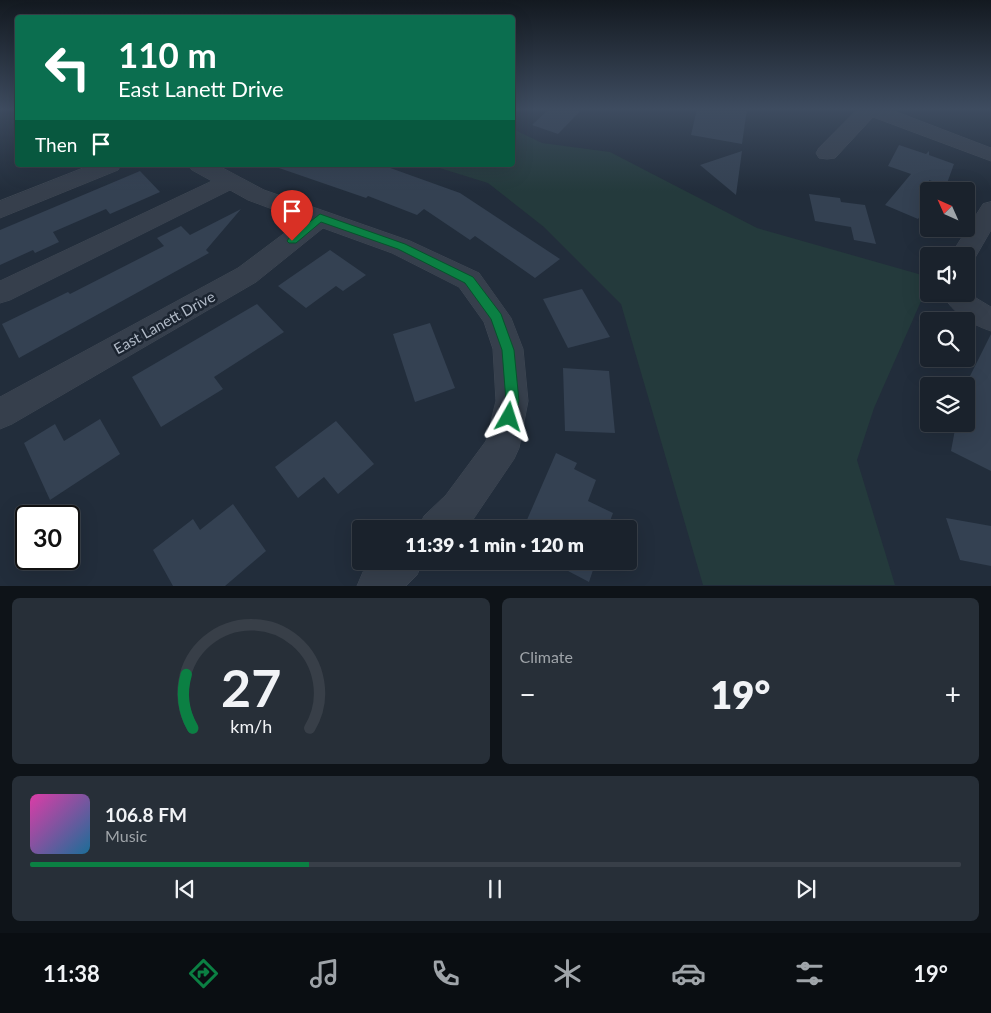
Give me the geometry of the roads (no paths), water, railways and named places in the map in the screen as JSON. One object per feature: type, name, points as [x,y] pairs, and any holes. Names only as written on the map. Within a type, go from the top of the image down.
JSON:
[{"type":"street","points":[[827,153],[843,136]]},
{"type":"street","points":[[940,136],[991,155]]},
{"type":"street","points":[[0,210],[105,167]]},
{"type":"street","points":[[204,167],[256,195],[401,247],[469,280],[497,318],[508,350],[512,401],[502,448],[459,508],[446,520]]},
{"type":"street","points":[[0,294],[230,181]]},
{"type":"street","points":[[968,247],[991,210]]},
{"type":"street","name":"East Lanett Drive","points":[[0,414],[247,275],[279,252],[320,218]]},
{"type":"street","points":[[963,302],[966,306],[991,320]]},
{"type":"street","points":[[377,586],[394,570]]}]
